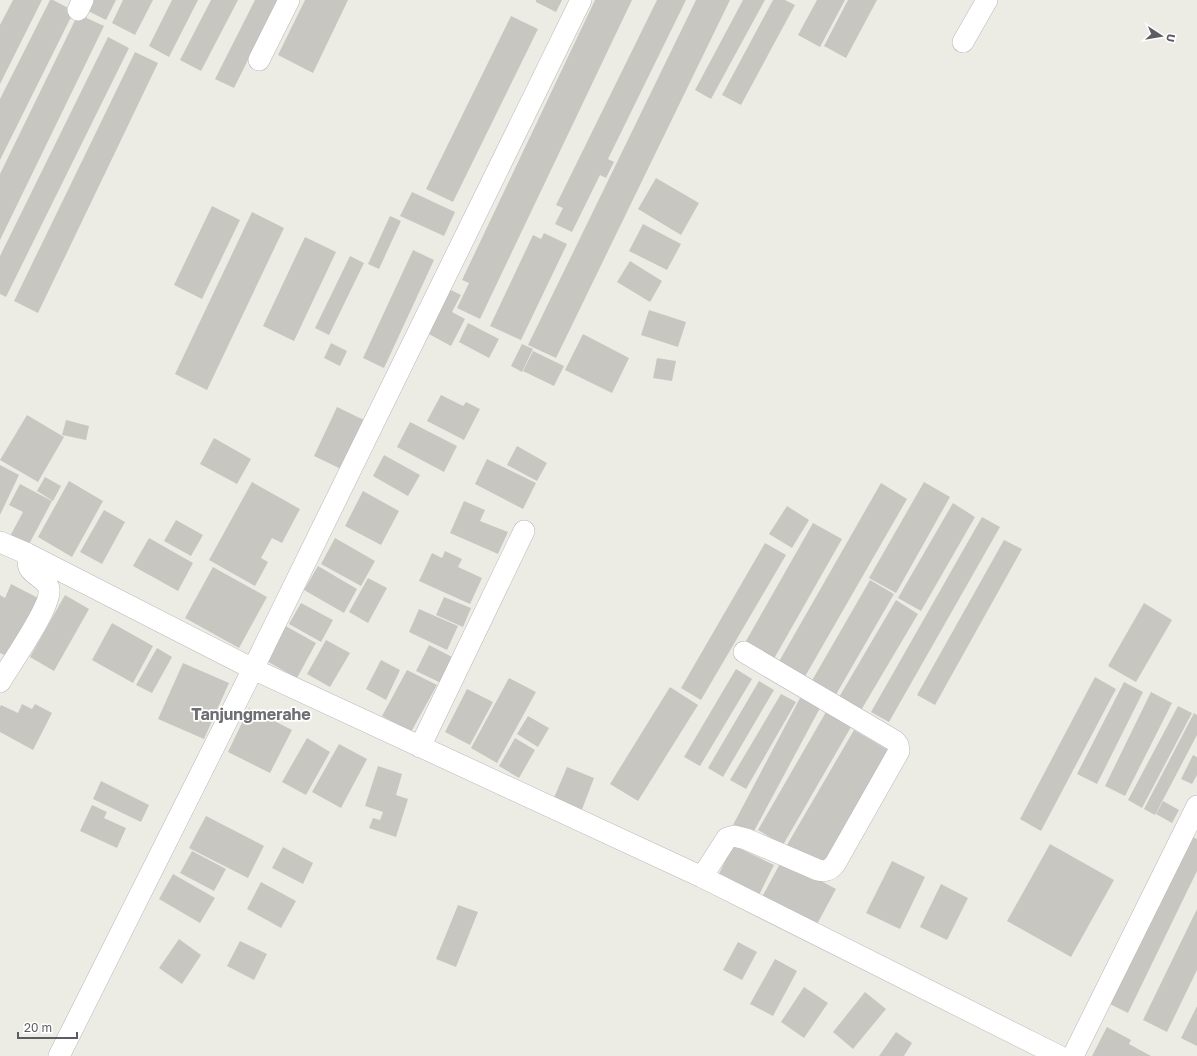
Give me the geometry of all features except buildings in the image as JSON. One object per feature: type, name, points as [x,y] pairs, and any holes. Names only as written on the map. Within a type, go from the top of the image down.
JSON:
[{"type":"street","points":[[259,60],[289,0]]},
{"type":"street","points":[[59,1056],[253,669],[581,0]]},
{"type":"street","points":[[963,42],[987,0]]},
{"type":"street","points":[[420,747],[524,531]]},
{"type":"street","points":[[0,542],[28,554],[253,669],[702,877],[1059,1056]]},
{"type":"street","points":[[0,682],[37,621],[47,600],[47,584],[30,569],[28,554]]},
{"type":"street","points":[[702,877],[727,838],[734,836],[746,839],[818,870],[829,870],[835,864],[899,751],[898,745],[895,741],[744,652]]},
{"type":"street","points":[[1073,1056],[1197,806]]},
{"type":"district","name":"Tanjungmerahe","points":[[251,714]]}]
